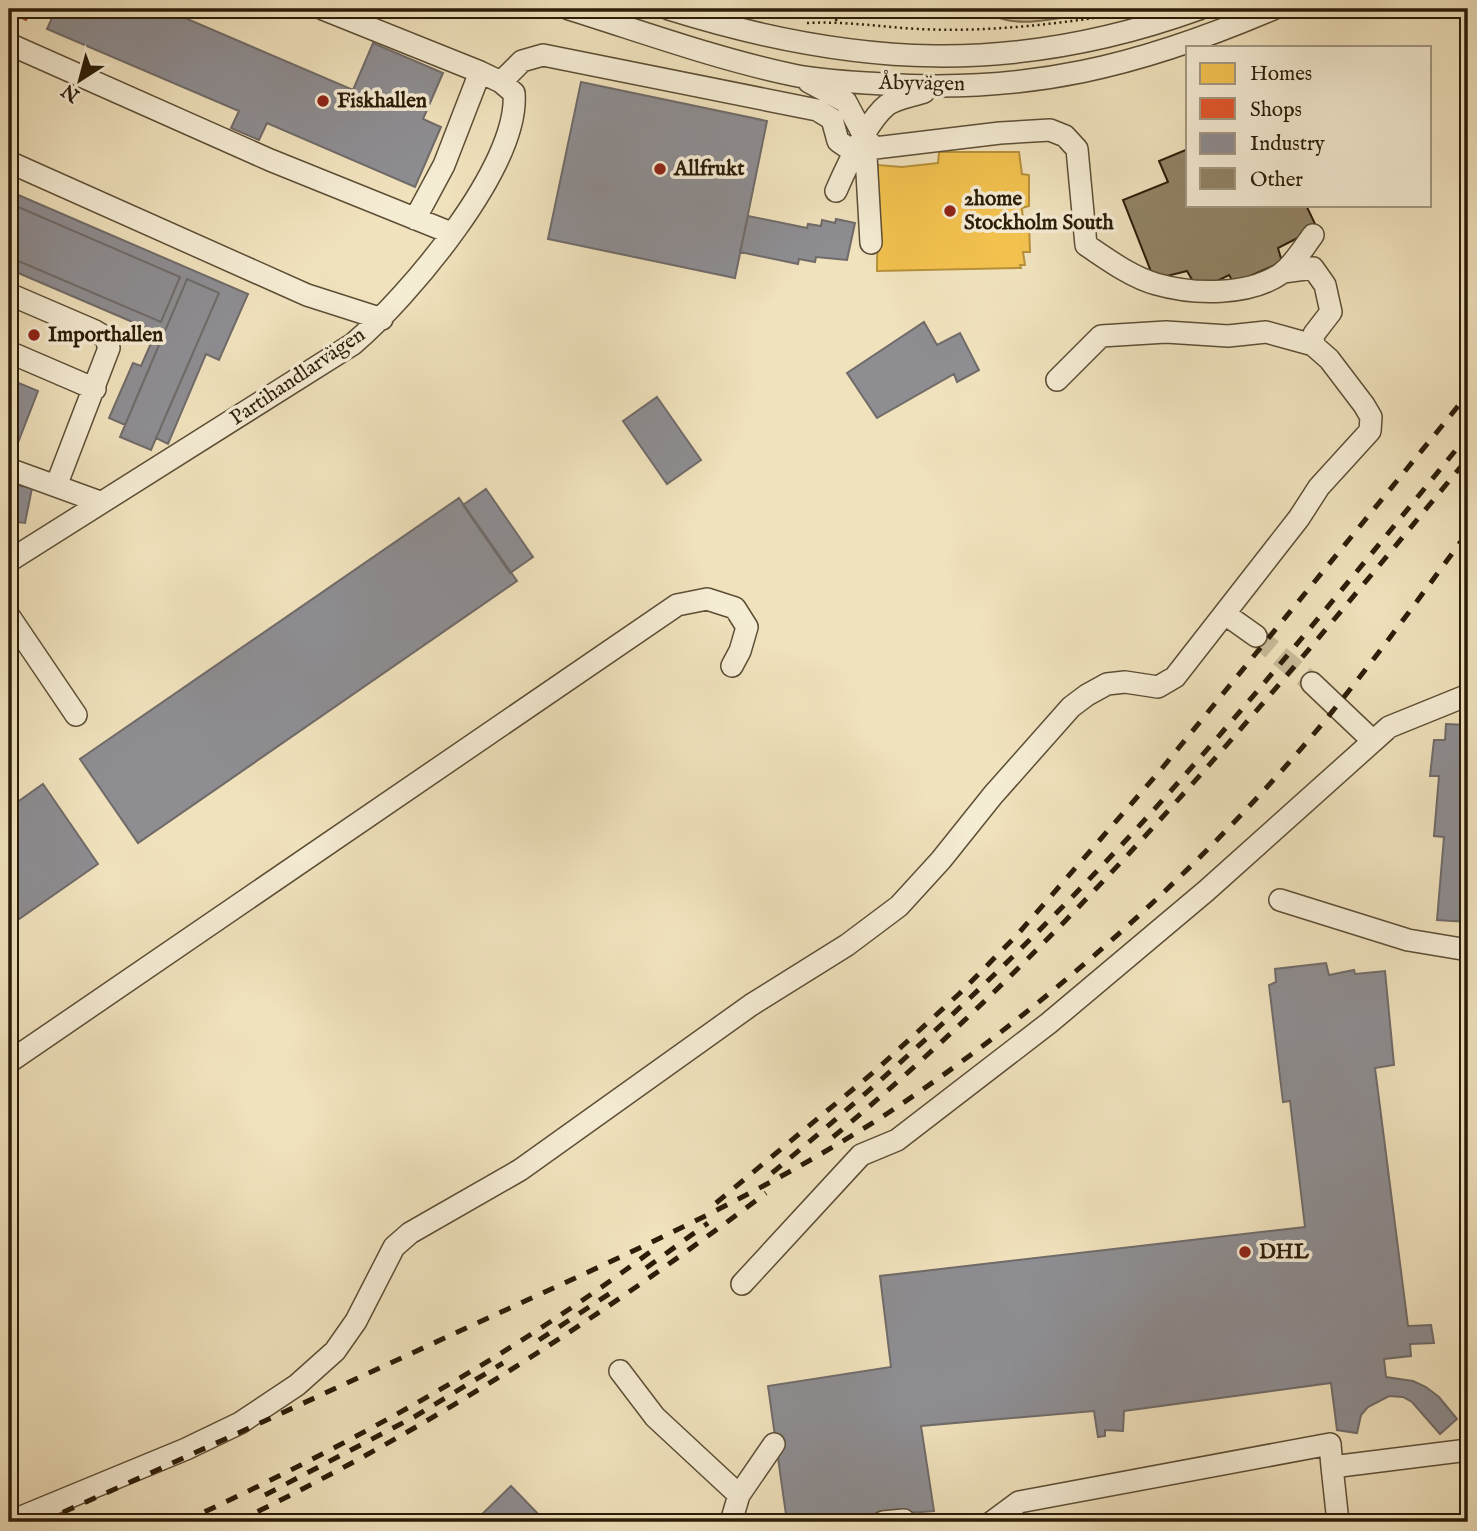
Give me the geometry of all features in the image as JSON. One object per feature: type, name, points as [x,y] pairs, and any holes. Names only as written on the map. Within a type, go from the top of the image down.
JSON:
[{"type":"street","points":[[323,9],[501,82],[522,61],[543,55],[817,110],[832,119],[838,141],[875,148],[1049,130],[1065,136],[1077,149],[1086,244],[1112,262],[1156,284],[1222,292],[1251,288],[1283,272],[1313,268],[1325,285],[1331,312],[1314,334],[1313,345]]},
{"type":"street","name":"Åbyvägen","points":[[569,9],[705,51],[795,75],[943,86],[1039,81],[1118,65],[1205,38],[1273,9]]},
{"type":"street","name":"Åbyvägen","points":[[669,9],[732,29],[797,44],[896,56],[965,57],[1073,45],[1146,27],[1199,9]]},
{"type":"street","points":[[9,44],[270,160],[451,233]]},
{"type":"street","points":[[415,219],[444,165],[480,72]]},
{"type":"street","points":[[795,75],[846,102],[859,145],[871,243]]},
{"type":"street","name":"Partihandlarvägen","points":[[9,561],[100,502],[285,390],[353,344],[382,319],[473,203],[505,143],[513,121],[514,93],[501,82]]},
{"type":"street","points":[[836,191],[880,111],[888,105],[943,86]]},
{"type":"street","points":[[9,162],[307,295],[382,319]]},
{"type":"street","points":[[1283,272],[1313,235]]},
{"type":"street","points":[[9,294],[105,337],[109,348],[56,486]]},
{"type":"street","points":[[9,1522],[218,1434],[240,1423],[297,1385],[335,1351],[356,1321],[394,1247],[410,1233],[520,1170],[751,1005],[846,944],[899,906],[1071,707],[1107,684],[1125,682],[1158,687],[1168,683],[1225,614],[1319,487],[1370,431],[1371,417],[1329,359],[1313,345],[1266,332],[1228,336],[1166,332],[1101,336],[1058,380]]},
{"type":"street","points":[[9,352],[95,389]]},
{"type":"street","points":[[9,469],[100,502]]},
{"type":"street","points":[[9,1062],[677,605],[707,599],[735,608],[747,627],[732,666]]},
{"type":"street","points":[[1225,614],[1256,636]]},
{"type":"street","points":[[9,616],[76,715]]},
{"type":"street","points":[[1312,683],[1373,741]]},
{"type":"street","points":[[743,1284],[861,1155],[897,1140],[1049,1023],[1196,900],[1389,727],[1468,695]]},
{"type":"street","points":[[1280,900],[1408,940],[1468,950]]},
{"type":"street","points":[[620,1371],[655,1417],[739,1495]]},
{"type":"street","points":[[731,1522],[739,1495],[774,1444]]},
{"type":"street","points":[[992,1522],[1019,1502],[1330,1444],[1338,1522]]},
{"type":"street","points":[[1332,1467],[1468,1450]]},
{"type":"path","points":[[835,21],[838,9]]},
{"type":"path","points":[[803,23],[835,21],[920,29],[1024,29],[1104,16]]},
{"type":"shaded area","points":[[986,9],[1106,9],[1026,22],[996,17]]},
{"type":"building: Homes","name":"2home Stockholm South","points":[[939,152],[1019,152],[1022,174],[1029,175],[1029,206],[1022,208],[1023,222],[1029,222],[1030,252],[1023,252],[1025,265],[1020,265],[1021,268],[877,271],[878,165],[902,167],[938,163]]},
{"type":"building: Shops","points":[[9,9],[31,9],[26,20],[9,12]]},
{"type":"building: Industry","name":"Fiskhallen","points":[[56,9],[164,9],[353,90],[373,43],[443,73],[423,119],[441,127],[415,187],[267,123],[259,140],[231,128],[239,111],[47,29]]},
{"type":"building: Industry","name":"Allfrukt","points":[[581,82],[767,121],[735,278],[548,239]]},
{"type":"building: Industry","points":[[9,191],[248,294],[219,360],[206,354],[168,444],[156,438],[219,293],[187,279],[125,425],[109,418],[133,363],[141,366],[156,332],[9,269],[9,257],[161,322],[180,277],[9,203]]},
{"type":"building: Industry","points":[[9,203],[180,277],[161,322],[9,257]]},
{"type":"building: Industry","points":[[748,216],[807,228],[808,224],[821,226],[822,220],[835,223],[836,219],[855,223],[847,260],[816,257],[815,262],[799,259],[798,264],[740,252]]},
{"type":"building: Industry","points":[[187,279],[219,293],[151,450],[120,437]]},
{"type":"building: Industry","points":[[924,322],[937,345],[960,333],[979,370],[957,382],[954,374],[877,418],[847,373]]},
{"type":"building: Industry","points":[[9,379],[38,391],[12,458],[9,456]]},
{"type":"building: Industry","points":[[657,397],[701,460],[667,484],[623,421]]},
{"type":"building: Industry","points":[[9,484],[32,488],[25,523],[9,521]]},
{"type":"building: Industry","points":[[486,489],[533,557],[510,573],[463,505]]},
{"type":"building: Industry","points":[[459,498],[517,581],[138,843],[80,759]]},
{"type":"building: Industry","points":[[1446,724],[1468,725],[1468,922],[1437,920],[1444,837],[1434,836],[1439,776],[1430,776],[1434,740],[1445,740]]},
{"type":"building: Industry","points":[[43,784],[98,864],[9,926],[9,808]]},
{"type":"building: Industry","name":"DHL","points":[[1326,963],[1329,975],[1354,970],[1355,974],[1385,971],[1394,1065],[1375,1068],[1408,1326],[1431,1325],[1434,1343],[1410,1344],[1411,1356],[1384,1359],[1386,1377],[1413,1381],[1426,1387],[1439,1397],[1457,1419],[1440,1434],[1412,1402],[1403,1397],[1389,1396],[1368,1407],[1361,1415],[1357,1433],[1337,1430],[1331,1383],[1124,1411],[1123,1431],[1105,1430],[1105,1436],[1098,1437],[1094,1411],[921,1426],[934,1511],[787,1522],[768,1386],[891,1367],[880,1276],[1305,1227],[1290,1101],[1283,1102],[1269,985],[1276,982],[1275,969]]},
{"type":"building: Industry","points":[[511,1486],[546,1522],[474,1522]]},
{"type":"building: Other","points":[[1186,150],[1186,206],[1306,206],[1317,228],[1278,248],[1282,262],[1234,283],[1229,275],[1211,284],[1194,283],[1187,271],[1167,276],[1152,274],[1123,200],[1168,182],[1159,161]]},
{"type":"tunnel","points":[[1256,636],[1312,683]]},
{"type":"railway","points":[[716,1203],[875,1071],[960,993],[1017,935],[1159,772],[1468,394]]},
{"type":"railway","points":[[772,1173],[930,1035],[1081,888],[1214,742],[1468,435]]},
{"type":"railway","points":[[833,1137],[921,1061],[1006,981],[1087,898],[1243,726],[1468,458]]},
{"type":"railway","points":[[41,1522],[691,1223],[840,1143],[946,1073],[1002,1031],[1113,939],[1217,840],[1312,736],[1392,636],[1468,532]]},
{"type":"railway","points":[[236,1522],[375,1450],[509,1371],[639,1285],[766,1193]]},
{"type":"railway","points":[[646,1268],[708,1223]]},
{"type":"railway","points":[[183,1522],[305,1463],[426,1398],[542,1327],[654,1249]]},
{"type":"railway","points":[[539,1340],[612,1292]]},
{"type":"railway","points":[[265,1495],[414,1417],[503,1363]]},
{"type":"place","name":"Fiskhallen","points":[[323,101]]},
{"type":"place","name":"Allfrukt","points":[[660,169]]},
{"type":"place","name":"2home Stockholm South","points":[[950,211]]},
{"type":"place","name":"Importhallen","points":[[34,335]]},
{"type":"place","name":"DHL","points":[[1245,1252]]}]
